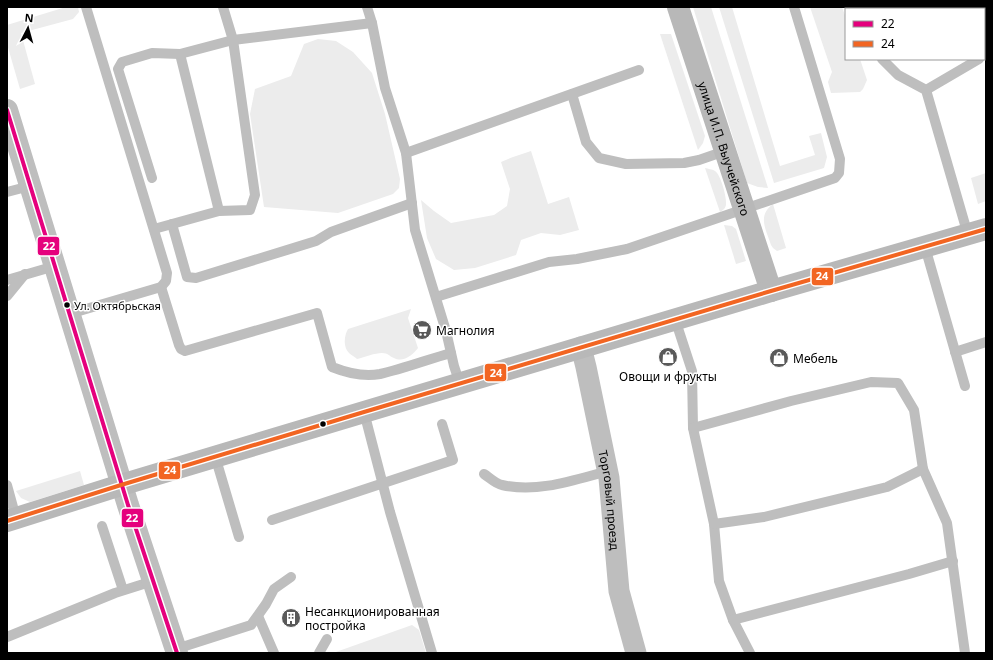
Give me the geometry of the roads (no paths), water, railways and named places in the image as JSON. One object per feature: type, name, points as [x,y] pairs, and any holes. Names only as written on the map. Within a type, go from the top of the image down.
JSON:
[{"type":"main road","name":"улица И.П. Выучейского","points":[[678,7],[771,291]]},
{"type":"main road","points":[[12,520],[215,456],[675,319],[977,232]]},
{"type":"street","points":[[7,110],[121,485],[153,581],[172,652]]},
{"type":"street","name":"Торговый проезд","points":[[581,347],[608,470],[619,591],[636,653]]},
{"type":"lane","points":[[69,314],[161,287],[166,281],[167,273],[86,7]]},
{"type":"lane","points":[[154,229],[219,211],[250,210],[255,195],[233,40],[224,7]]},
{"type":"lane","points":[[367,7],[372,23],[385,88],[406,153],[415,230],[436,297],[460,384]]},
{"type":"lane","points":[[436,297],[549,262],[577,259],[627,249],[835,178],[839,173],[840,159],[794,7]]},
{"type":"lane","points":[[106,73],[118,69],[122,62],[152,53],[180,54],[233,40],[372,23]]},
{"type":"lane","points":[[180,54],[219,211]]},
{"type":"lane","points":[[883,60],[898,75],[926,90],[977,232]]},
{"type":"lane","points":[[926,90],[977,60]]},
{"type":"lane","points":[[118,69],[152,178]]},
{"type":"lane","points":[[406,153],[639,70]]},
{"type":"lane","points":[[572,94],[586,142],[599,158],[626,164],[684,163],[699,160],[725,151]]},
{"type":"lane","points":[[7,192],[30,186]]},
{"type":"lane","points":[[172,224],[187,277],[196,278],[316,241],[331,232],[412,203]]},
{"type":"lane","points":[[925,247],[965,386]]},
{"type":"lane","points":[[7,280],[55,266]]},
{"type":"lane","points":[[7,296],[26,274]]},
{"type":"lane","points":[[161,287],[179,345],[184,351],[317,313],[332,367],[343,372],[363,375],[380,374],[451,353]]},
{"type":"lane","points":[[675,319],[692,372],[694,428],[714,524],[719,581],[733,620],[750,653]]},
{"type":"lane","points":[[955,352],[986,342]]},
{"type":"lane","points":[[694,428],[791,401],[871,382],[898,383],[914,410],[924,469],[947,523],[964,653]]},
{"type":"lane","points":[[364,412],[383,484],[432,653]]},
{"type":"lane","points":[[272,520],[453,460],[442,424]]},
{"type":"lane","points":[[215,456],[239,537]]},
{"type":"lane","points":[[714,524],[764,517],[887,487],[924,469]]},
{"type":"lane","points":[[484,474],[501,485],[536,488],[565,482],[608,470]]},
{"type":"lane","points":[[7,485],[12,520]]},
{"type":"lane","points":[[102,526],[123,590]]},
{"type":"lane","points":[[733,620],[909,574],[953,560]]},
{"type":"lane","points":[[172,652],[251,625],[274,589],[291,577]]},
{"type":"lane","points":[[7,637],[123,590],[153,581]]},
{"type":"lane","points":[[258,616],[274,653]]},
{"type":"lane","points":[[319,653],[327,639]]},
{"type":"place","name":"Ул. Октябрьская","points":[[67,305]]},
{"type":"place","name":"Магнолия","points":[[422,330]]},
{"type":"place","name":"Овощи и фрукты","points":[[668,357]]},
{"type":"place","name":"Мебель","points":[[779,358]]},
{"type":"place","name":"Несанкционированная постройка","points":[[291,618]]}]
